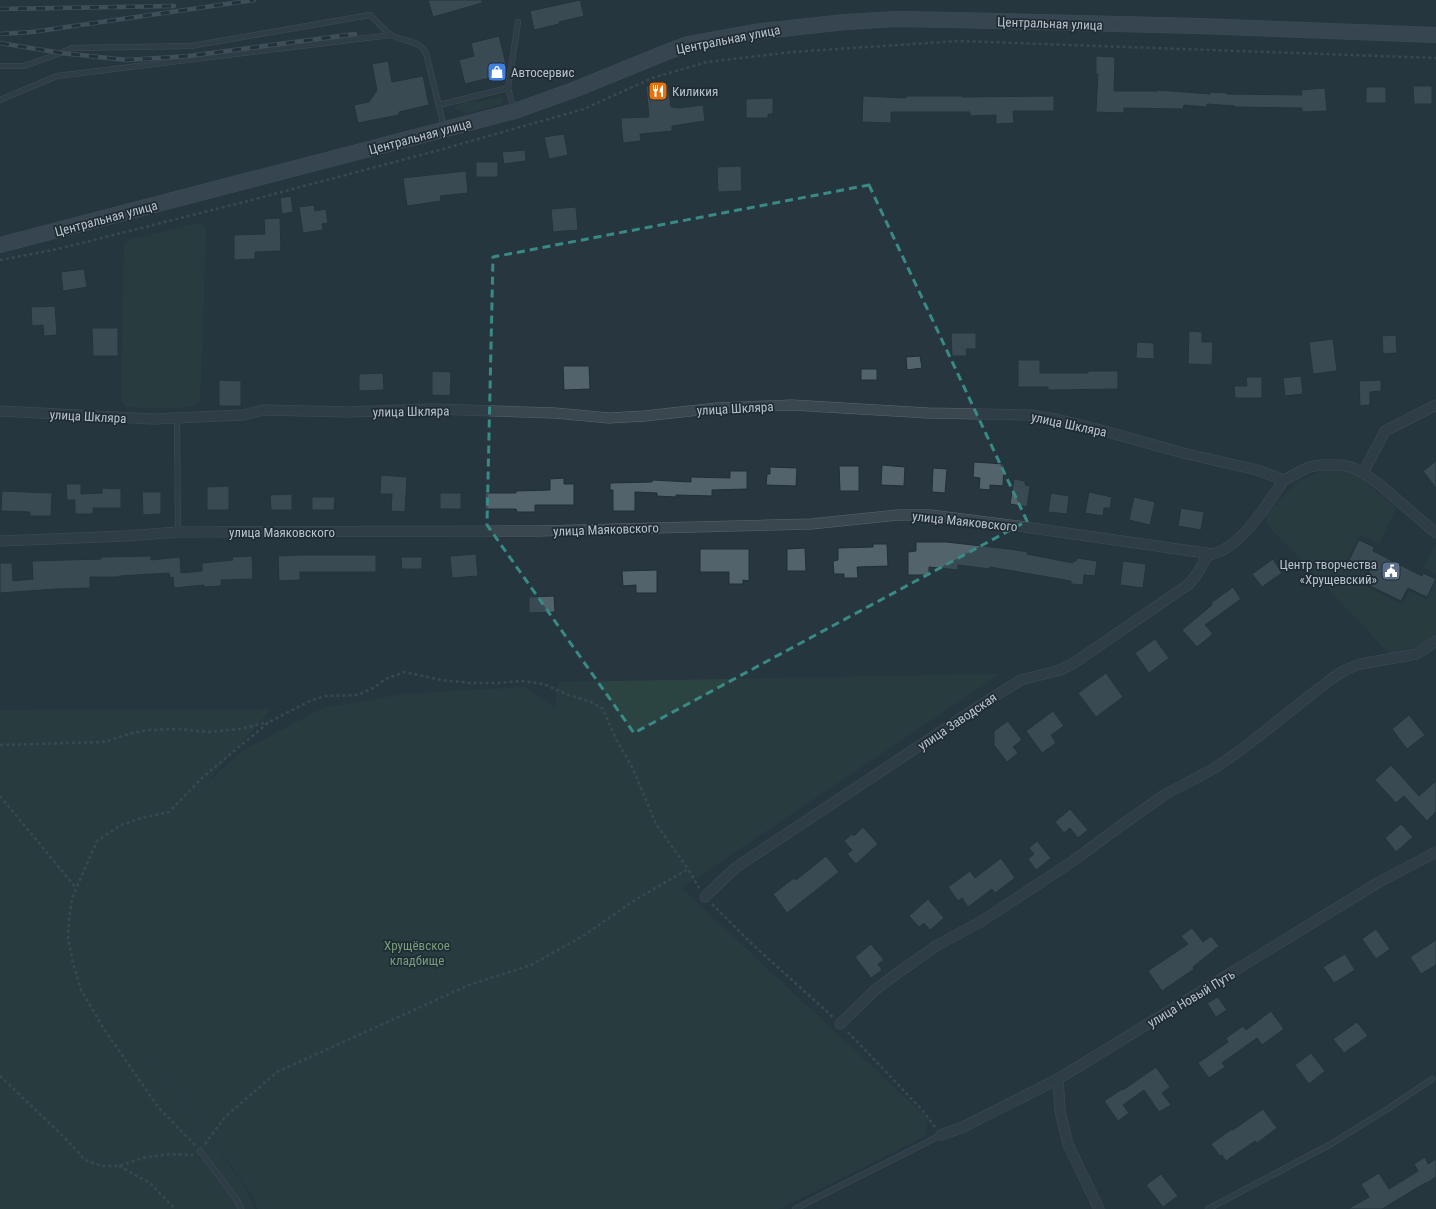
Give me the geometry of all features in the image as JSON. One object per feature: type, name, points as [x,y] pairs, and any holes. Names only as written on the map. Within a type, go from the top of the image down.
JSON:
[{"type":"main road","name":"Центральная улица","points":[[0,245],[515,111],[576,89],[688,44],[754,32],[845,22],[896,19],[1199,26],[1436,35]]},
{"type":"street","name":"улица Шкляра","points":[[0,411],[101,417],[177,419],[243,415],[264,410],[348,412],[432,409],[555,413],[609,418],[645,416],[717,408],[792,405],[928,413],[1029,415],[1056,419],[1098,429],[1183,454],[1257,470],[1284,480]]},
{"type":"street","points":[[1363,474],[1385,431],[1436,405]]},
{"type":"street","points":[[1208,554],[1216,553],[1225,549],[1246,531],[1284,480],[1309,467],[1321,465],[1346,466],[1363,474],[1380,485],[1436,533]]},
{"type":"street","name":"улица Маяковского","points":[[0,541],[126,536],[178,532],[538,531],[810,524],[898,515],[914,515],[1018,526],[1208,554]]},
{"type":"street","name":"улица Заводская","points":[[705,897],[735,868],[1021,680],[1060,670],[1081,659],[1189,584],[1197,574],[1208,554]]},
{"type":"street","points":[[840,1024],[875,990],[936,946],[982,921],[1073,861],[1164,795],[1213,769],[1241,750],[1340,673],[1360,664],[1417,654],[1436,641]]},
{"type":"street","name":"улица Новый Путь","points":[[941,1135],[963,1127],[1058,1079],[1379,882],[1436,852]]},
{"type":"street","points":[[1058,1079],[1060,1111],[1068,1144],[1099,1209]]},
{"type":"lane","points":[[0,66],[24,66],[72,48],[191,46],[370,16],[391,35],[416,43],[426,53],[445,130]]},
{"type":"lane","points":[[515,111],[508,88],[518,22]]},
{"type":"lane","points":[[0,100],[57,76],[391,35]]},
{"type":"lane","points":[[439,105],[508,88]]},
{"type":"lane","points":[[177,419],[178,532]]},
{"type":"lane","points":[[1208,1209],[1331,1144],[1432,1079]]},
{"type":"lane","points":[[795,1209],[941,1135]]},
{"type":"lane","points":[[200,1151],[237,1200],[241,1209]]},
{"type":"path","points":[[0,260],[58,249],[233,205],[432,152],[584,109],[652,78],[707,62],[792,52],[958,41],[1436,58]]},
{"type":"path","points":[[200,1151],[158,1108],[104,1029],[81,990],[68,939],[72,898],[97,840],[119,826],[138,819],[168,812],[203,777],[269,722],[310,701],[325,696],[358,695],[375,687],[385,679],[405,672],[442,680],[471,684],[522,681],[544,684],[603,709],[616,739],[633,769],[656,824],[688,869],[705,897],[752,944],[840,1024],[923,1111],[941,1135]]},
{"type":"path","points":[[0,746],[105,742],[146,730],[180,729],[208,732],[241,729],[269,722]]},
{"type":"path","points":[[0,796],[76,889]]},
{"type":"path","points":[[0,1076],[68,1140],[85,1160],[101,1166],[119,1166],[143,1158],[169,1154],[198,1155],[225,1117],[277,1072],[469,985],[531,965],[583,936],[635,900],[688,869]]},
{"type":"path","points":[[119,1166],[150,1183],[175,1209]]},
{"type":"highlighted area","points":[[869,185],[1027,521],[634,733],[487,525],[493,257]]},
{"type":"green space","points":[[502,97],[504,99],[502,103],[498,105],[469,113],[455,108],[464,103],[475,101],[476,103]]},
{"type":"green space","points":[[198,223],[204,225],[206,233],[200,400],[193,406],[181,408],[127,407],[122,402],[121,398],[124,244],[129,240]]},
{"type":"green space","points":[[1326,469],[1346,472],[1358,477],[1396,508],[1379,544],[1360,535],[1347,560],[1367,570],[1361,584],[1402,604],[1409,591],[1427,600],[1436,582],[1436,634],[1423,645],[1390,654],[1267,524],[1267,514],[1297,482]]},
{"type":"green space","points":[[1436,543],[1436,574],[1424,567]]},
{"type":"green space","name":"Хрущёвское кладбище","points":[[1000,674],[681,888],[928,1119],[924,1137],[778,1209],[258,1209],[253,1196],[148,1050],[247,1190],[255,1209],[0,1209],[0,710],[271,709],[202,787],[244,750],[323,708],[403,694],[526,687],[555,708],[558,682]]},
{"type":"building","points":[[428,0],[482,0],[482,3],[433,17]]},
{"type":"building","points":[[580,0],[584,16],[534,30],[530,11]]},
{"type":"building","points":[[499,36],[507,68],[506,74],[465,84],[459,60],[474,56],[471,43]]},
{"type":"building","points":[[1096,56],[1115,57],[1114,91],[1158,90],[1210,94],[1210,92],[1227,94],[1302,95],[1301,90],[1325,88],[1327,111],[1302,112],[1302,108],[1235,107],[1207,104],[1207,107],[1184,105],[1183,109],[1124,108],[1124,113],[1096,112],[1098,74],[1096,74]]},
{"type":"building","points":[[388,61],[392,82],[423,76],[429,105],[399,112],[399,115],[358,123],[354,105],[369,102],[377,90],[372,64]]},
{"type":"building","points":[[668,83],[671,107],[680,108],[703,105],[705,121],[672,126],[672,131],[640,134],[641,141],[623,143],[621,118],[649,117],[646,86]]},
{"type":"building","points":[[1413,86],[1432,86],[1432,104],[1414,104]]},
{"type":"building","points":[[1366,87],[1386,87],[1386,103],[1366,103]]},
{"type":"building","points":[[863,96],[906,98],[906,96],[1054,96],[1054,111],[1013,111],[1014,123],[996,124],[996,115],[970,116],[970,112],[891,112],[891,123],[862,122]]},
{"type":"building","points":[[773,98],[773,114],[768,114],[768,118],[746,118],[746,99]]},
{"type":"building","points":[[564,134],[568,155],[549,159],[544,137]]},
{"type":"building","points":[[525,150],[526,161],[504,164],[502,152]]},
{"type":"building","points":[[476,162],[498,162],[498,177],[476,177]]},
{"type":"building","points":[[741,166],[742,191],[718,192],[717,167]]},
{"type":"building","points":[[466,171],[468,193],[440,196],[441,201],[407,206],[403,178]]},
{"type":"building","points":[[291,196],[293,212],[282,214],[280,198]]},
{"type":"building","points":[[314,205],[315,211],[326,209],[328,223],[322,224],[323,230],[303,233],[299,207]]},
{"type":"building","points":[[576,207],[578,230],[553,232],[551,209]]},
{"type":"building","points":[[280,218],[281,251],[255,252],[255,259],[234,260],[234,235],[265,234],[264,219]]},
{"type":"building","points":[[84,269],[87,287],[63,291],[61,272]]},
{"type":"building","points":[[55,306],[57,335],[44,336],[43,325],[32,326],[31,307]]},
{"type":"building","points":[[92,328],[118,328],[118,356],[93,356]]},
{"type":"building","points":[[1189,331],[1202,332],[1202,342],[1213,342],[1212,365],[1188,364]]},
{"type":"building","points":[[951,333],[976,333],[976,349],[966,349],[967,356],[952,356]]},
{"type":"building","points":[[1396,335],[1397,353],[1383,354],[1382,336]]},
{"type":"building","points":[[1333,339],[1337,371],[1313,374],[1309,342]]},
{"type":"building","points":[[1137,342],[1154,343],[1154,359],[1136,358]]},
{"type":"building","points":[[920,356],[922,368],[907,370],[906,357]]},
{"type":"building","points":[[1018,360],[1040,360],[1040,373],[1088,373],[1088,371],[1118,371],[1118,389],[1048,390],[1048,387],[1018,387]]},
{"type":"building","points":[[563,366],[589,366],[590,389],[564,390]]},
{"type":"building","points":[[861,369],[877,369],[877,380],[861,380]]},
{"type":"building","points":[[432,371],[451,372],[450,396],[432,395]]},
{"type":"building","points":[[383,373],[384,390],[359,391],[359,374]]},
{"type":"building","points":[[1301,376],[1303,394],[1285,396],[1283,378]]},
{"type":"building","points":[[1246,377],[1262,377],[1262,398],[1235,398],[1234,386],[1247,386]]},
{"type":"building","points":[[219,380],[241,381],[241,406],[219,406]]},
{"type":"building","points":[[1381,380],[1381,391],[1370,392],[1370,405],[1360,406],[1359,381]]},
{"type":"building","points":[[1436,461],[1436,488],[1423,471]]},
{"type":"building","points":[[974,462],[1004,464],[1003,486],[990,485],[990,490],[979,489],[980,478],[973,477]]},
{"type":"building","points":[[882,465],[905,467],[904,486],[881,485]]},
{"type":"building","points":[[839,466],[859,466],[859,491],[840,491]]},
{"type":"building","points":[[770,467],[797,468],[796,486],[766,485],[767,474],[770,474]]},
{"type":"building","points":[[933,468],[947,469],[945,493],[932,492]]},
{"type":"building","points":[[730,471],[747,471],[747,489],[712,490],[712,496],[676,495],[676,497],[657,496],[657,493],[635,492],[635,511],[613,511],[613,490],[610,490],[610,483],[652,482],[652,480],[691,482],[691,477],[730,478]]},
{"type":"building","points":[[381,475],[407,477],[405,512],[391,511],[392,494],[380,494]]},
{"type":"building","points":[[564,478],[564,484],[574,484],[574,505],[535,505],[535,512],[517,512],[516,509],[485,509],[485,493],[516,493],[516,491],[550,490],[550,479]]},
{"type":"building","points":[[1014,479],[1025,481],[1025,485],[1030,486],[1027,507],[1010,504]]},
{"type":"building","points":[[66,484],[81,484],[81,494],[102,493],[102,488],[121,489],[121,508],[93,508],[93,514],[75,514],[75,500],[67,500]]},
{"type":"building","points":[[229,486],[229,510],[207,510],[207,487]]},
{"type":"building","points":[[2,491],[52,493],[51,516],[30,516],[30,512],[1,511]]},
{"type":"building","points":[[142,492],[161,492],[161,514],[143,515]]},
{"type":"building","points":[[1089,492],[1112,497],[1110,508],[1104,508],[1103,516],[1085,513]]},
{"type":"building","points":[[440,493],[461,493],[461,509],[440,509]]},
{"type":"building","points":[[1051,493],[1069,496],[1067,514],[1048,512]]},
{"type":"building","points":[[292,494],[292,510],[271,510],[270,495]]},
{"type":"building","points":[[312,497],[335,497],[334,510],[312,510]]},
{"type":"building","points":[[1134,497],[1155,502],[1150,525],[1129,520]]},
{"type":"building","points":[[1181,508],[1204,512],[1201,530],[1178,526]]},
{"type":"building","name":"Центр творчества «Хрущевский»","points":[[1359,540],[1374,547],[1373,551],[1422,576],[1423,573],[1436,579],[1427,597],[1408,588],[1401,601],[1364,583],[1370,570],[1349,560]]},
{"type":"building","points":[[916,542],[946,542],[1009,549],[1073,563],[1073,561],[1076,561],[1077,558],[1097,561],[1095,576],[1084,575],[1083,585],[1071,584],[1071,581],[990,567],[990,569],[958,565],[958,570],[929,567],[929,575],[908,575],[908,552],[916,551]]},
{"type":"building","points":[[873,544],[887,544],[888,566],[857,567],[858,578],[844,578],[844,574],[834,574],[833,561],[838,560],[838,548],[873,547]]},
{"type":"building","points":[[805,548],[806,571],[787,571],[787,549]]},
{"type":"building","points":[[700,549],[749,549],[749,581],[743,580],[743,584],[729,584],[729,572],[700,572]]},
{"type":"building","points":[[476,554],[478,576],[452,578],[450,556]]},
{"type":"building","points":[[376,555],[376,572],[300,572],[300,580],[279,581],[278,556]]},
{"type":"building","points":[[151,556],[151,560],[180,557],[181,573],[202,571],[202,563],[233,560],[232,557],[252,556],[253,579],[221,580],[221,586],[204,587],[204,585],[174,588],[173,577],[170,578],[169,573],[119,577],[90,577],[90,588],[0,593],[0,563],[12,563],[13,581],[33,579],[32,561]]},
{"type":"building","points":[[401,557],[422,557],[422,569],[402,569]]},
{"type":"building","points":[[1273,559],[1282,573],[1262,587],[1252,574]]},
{"type":"building","points":[[1123,561],[1146,564],[1143,588],[1120,585]]},
{"type":"building","points":[[657,570],[657,593],[636,593],[636,585],[623,586],[622,571]]},
{"type":"building","points":[[1233,587],[1241,599],[1205,625],[1213,634],[1197,647],[1182,630],[1212,605],[1211,603]]},
{"type":"building","points":[[554,596],[555,612],[529,613],[529,597]]},
{"type":"building","points":[[1155,639],[1169,658],[1149,673],[1135,653]]},
{"type":"building","points":[[1106,673],[1123,697],[1096,717],[1078,693]]},
{"type":"building","points":[[1053,711],[1064,726],[1051,735],[1056,743],[1042,753],[1026,731]]},
{"type":"building","points":[[1409,715],[1425,735],[1407,749],[1392,729]]},
{"type":"building","points":[[1008,721],[1022,740],[1013,747],[1018,753],[1007,762],[994,745],[994,731]]},
{"type":"building","points":[[1391,765],[1419,796],[1436,781],[1436,812],[1427,821],[1404,796],[1396,803],[1375,780]]},
{"type":"building","points":[[1070,809],[1088,830],[1078,838],[1070,828],[1064,833],[1055,822]]},
{"type":"building","points":[[1401,824],[1413,837],[1396,852],[1385,838]]},
{"type":"building","points":[[863,827],[878,844],[856,864],[847,854],[852,850],[844,841],[852,834],[854,836]]},
{"type":"building","points":[[1037,841],[1051,858],[1036,870],[1028,859],[1034,854],[1029,848]]},
{"type":"building","points":[[826,856],[839,872],[787,913],[773,894],[794,878],[796,880]]},
{"type":"building","points":[[1001,858],[1015,878],[995,893],[992,889],[968,907],[962,898],[958,901],[948,887],[970,871],[975,878]]},
{"type":"building","points":[[928,899],[944,918],[930,930],[924,923],[919,927],[909,916]]},
{"type":"building","points":[[1192,928],[1203,942],[1211,936],[1219,946],[1193,967],[1194,969],[1162,991],[1148,971],[1188,944],[1181,936]]},
{"type":"building","points":[[1376,929],[1390,949],[1376,959],[1362,939]]},
{"type":"building","points":[[1436,940],[1436,965],[1421,974],[1410,957]]},
{"type":"building","points":[[871,944],[884,960],[878,964],[882,970],[871,978],[855,957]]},
{"type":"building","points":[[1345,954],[1355,970],[1334,983],[1323,967]]},
{"type":"building","points":[[1218,997],[1227,1010],[1216,1017],[1207,1003]]},
{"type":"building","points":[[1271,1011],[1284,1029],[1262,1045],[1257,1038],[1222,1063],[1225,1067],[1209,1078],[1198,1063],[1228,1042],[1226,1038],[1243,1026],[1246,1030]]},
{"type":"building","points":[[1357,1022],[1368,1036],[1344,1053],[1333,1039]]},
{"type":"building","points":[[1311,1053],[1325,1071],[1309,1084],[1295,1065]]},
{"type":"building","points":[[1156,1067],[1170,1087],[1162,1093],[1171,1105],[1159,1112],[1144,1090],[1123,1105],[1129,1113],[1118,1121],[1104,1101]]},
{"type":"building","points":[[1263,1109],[1277,1128],[1257,1143],[1255,1141],[1226,1161],[1211,1144]]},
{"type":"building","points":[[1425,1157],[1428,1164],[1436,1159],[1436,1177],[1382,1209],[1348,1209],[1369,1197],[1361,1184],[1379,1173],[1389,1189],[1418,1171],[1414,1164]]},
{"type":"building","points":[[1161,1174],[1178,1196],[1163,1207],[1146,1185]]},
{"type":"railway","points":[[0,34],[32,32],[254,0]]},
{"type":"railway","points":[[0,9],[174,6]]},
{"type":"railway","points":[[0,43],[61,53],[127,60],[189,56],[355,34]]},
{"type":"place","name":"Автосервис","points":[[497,72]]},
{"type":"place","name":"Киликия","points":[[658,91]]},
{"type":"place","name":"Центр творчества «Хрущевский»","points":[[1391,571]]}]
